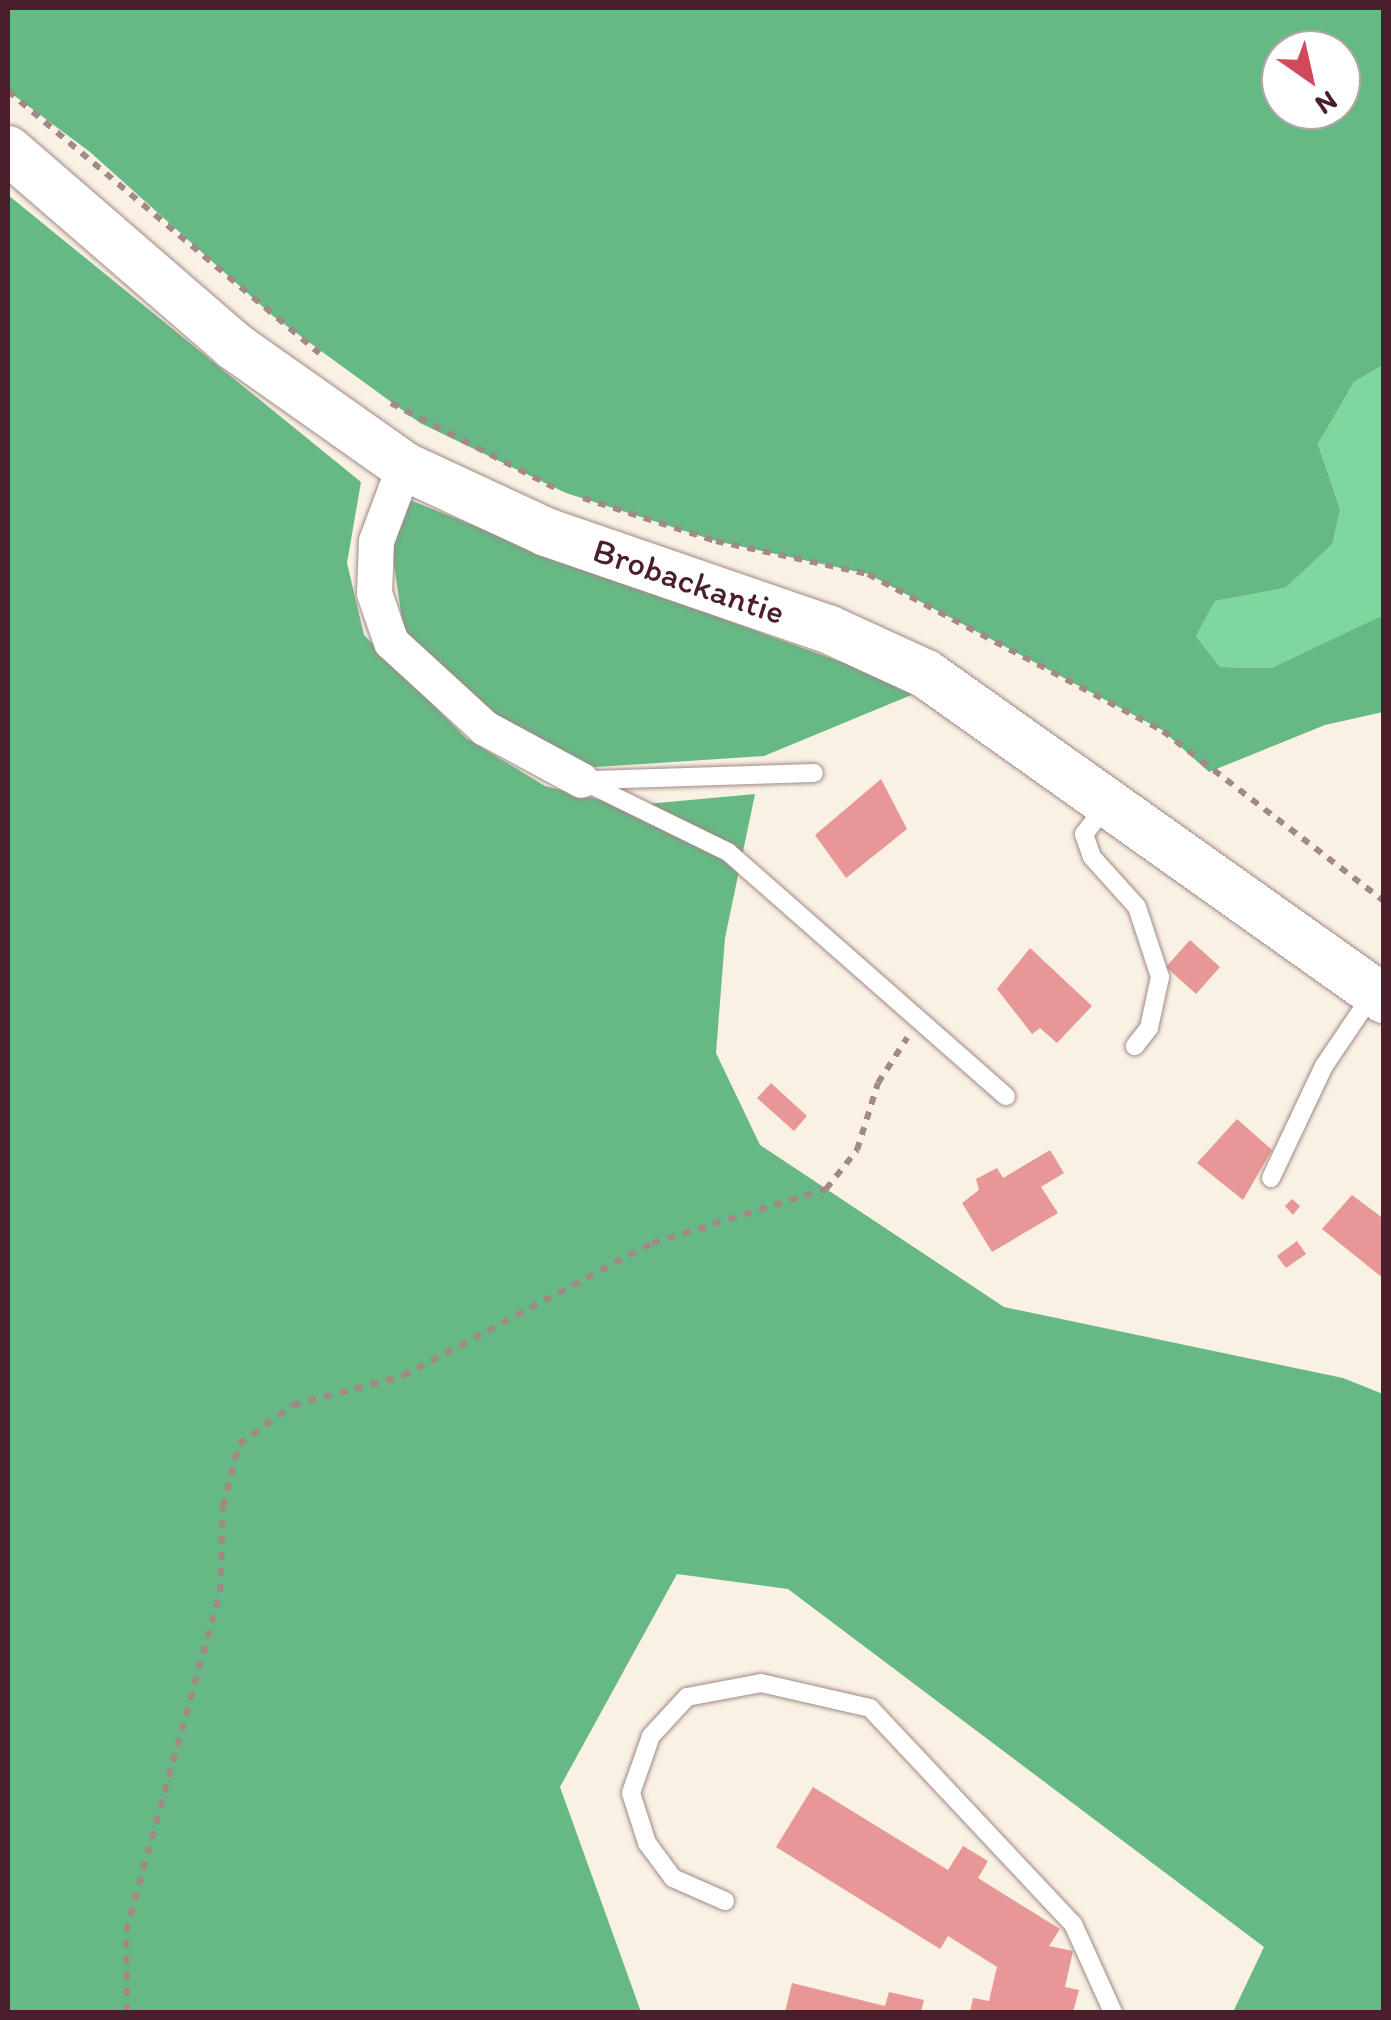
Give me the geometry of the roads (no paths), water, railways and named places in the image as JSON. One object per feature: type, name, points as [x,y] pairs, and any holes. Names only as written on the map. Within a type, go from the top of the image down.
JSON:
[{"type":"street","name":"Brobackantie","points":[[8,150],[234,346],[404,466],[546,532],[828,629],[926,674],[1112,798],[1379,995]]},
{"type":"street","points":[[404,466],[376,541],[374,592],[391,642],[485,728],[581,780]]},
{"type":"lane","points":[[581,780],[814,773]]},
{"type":"lane","points":[[581,780],[728,852],[1006,1096]]},
{"type":"lane","points":[[1112,798],[1084,834],[1092,857],[1136,907],[1160,977],[1149,1028],[1135,1046]]},
{"type":"lane","points":[[1271,1178],[1324,1066],[1379,995]]},
{"type":"lane","points":[[725,1901],[673,1878],[647,1843],[631,1793],[651,1736],[687,1697],[761,1683],[870,1708],[1073,1924],[1113,2012]]}]
